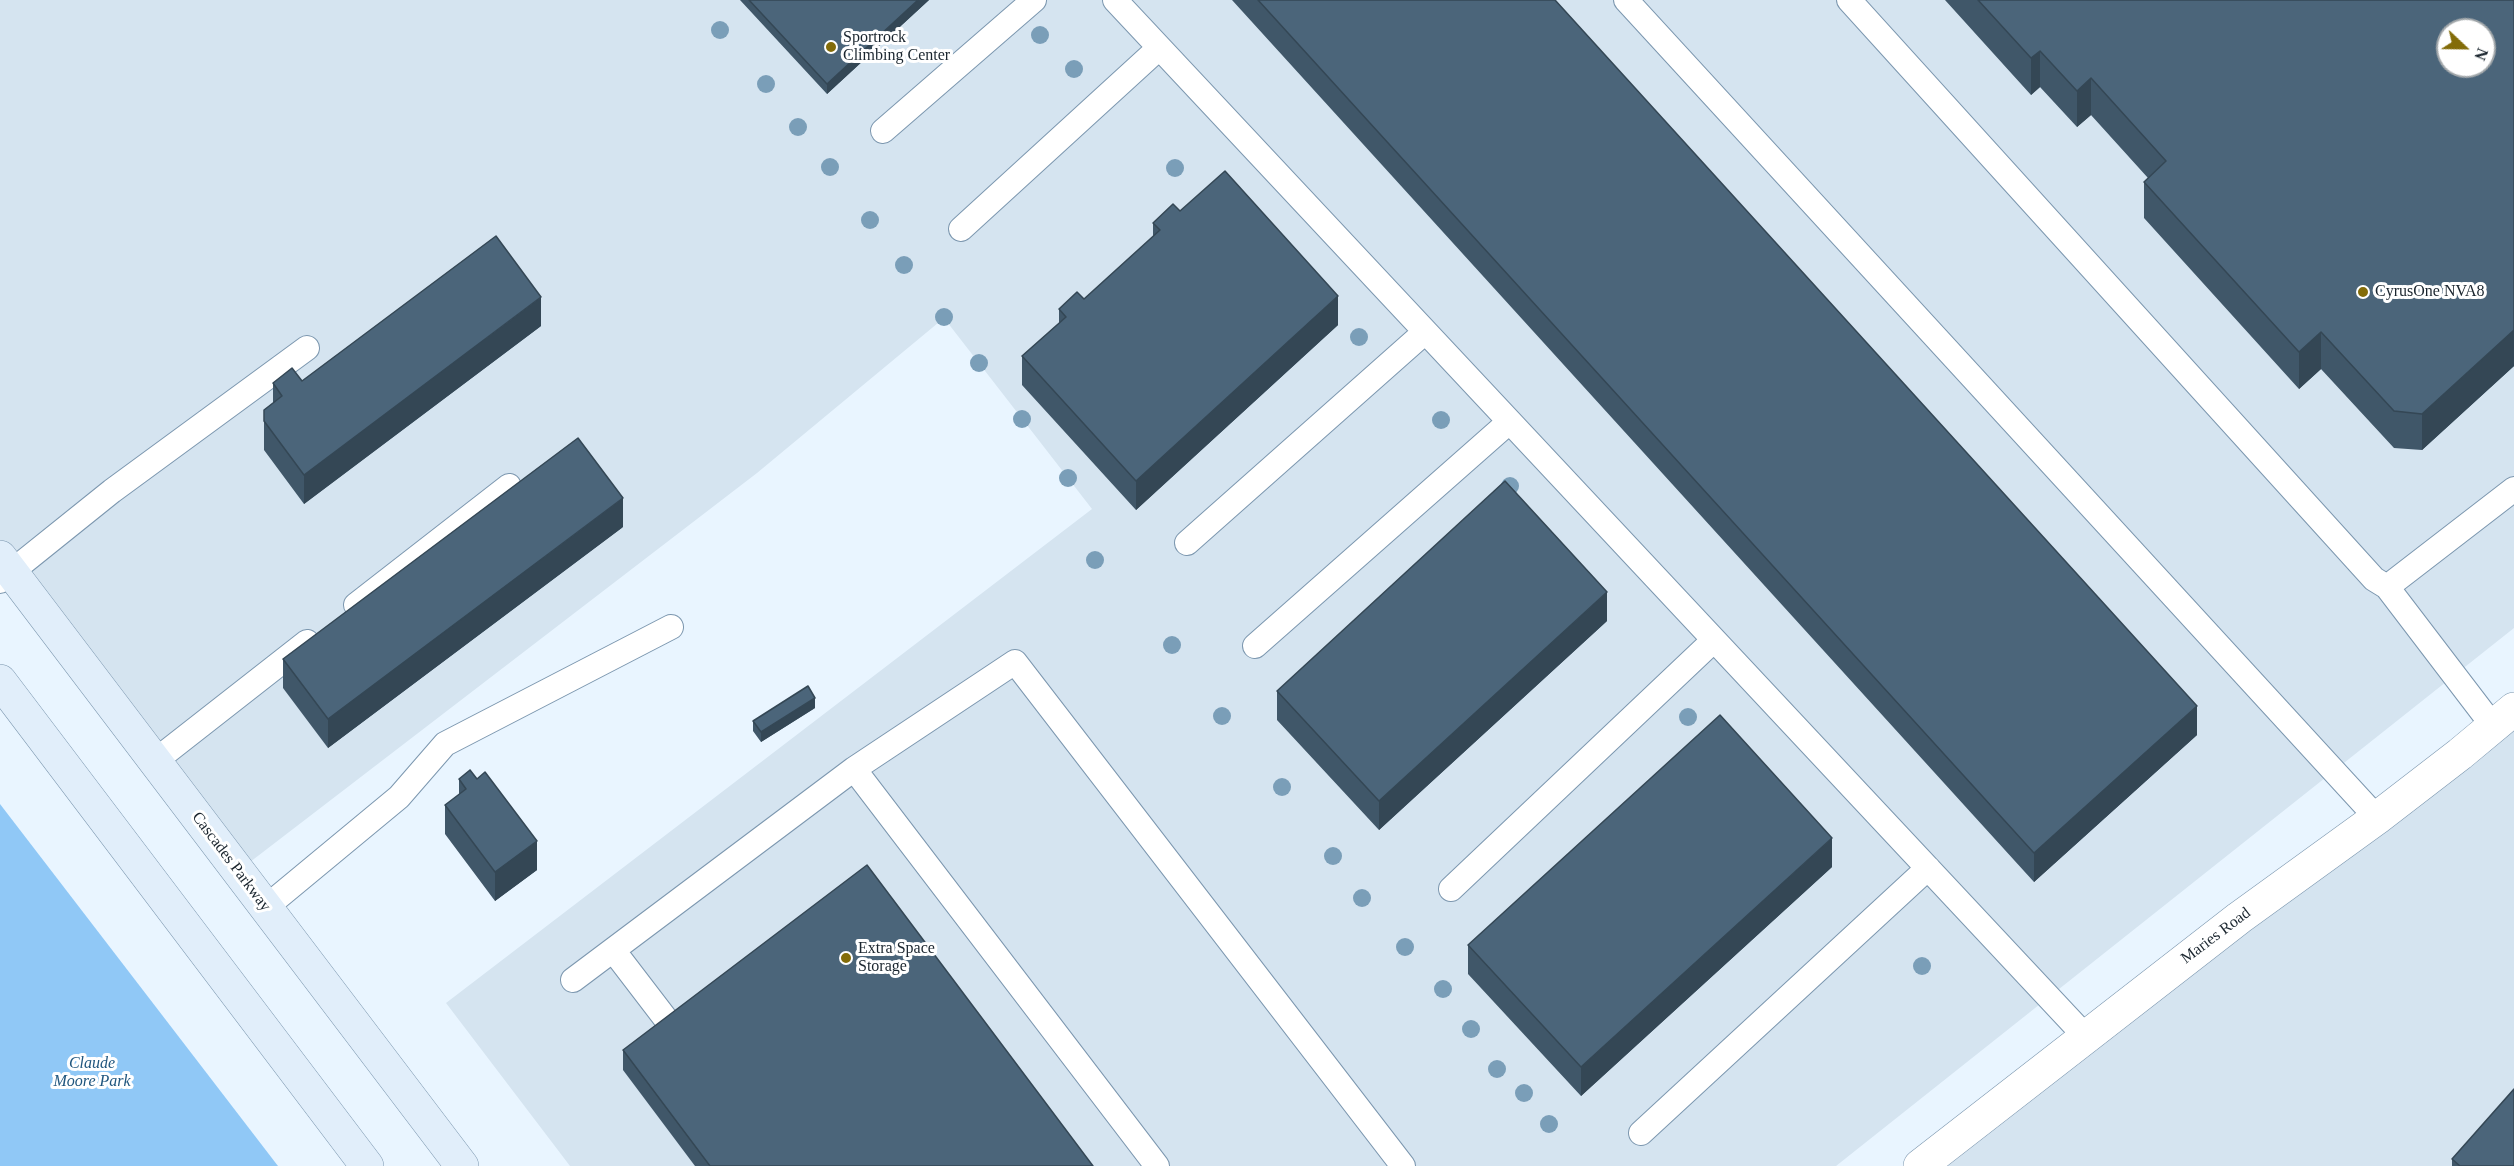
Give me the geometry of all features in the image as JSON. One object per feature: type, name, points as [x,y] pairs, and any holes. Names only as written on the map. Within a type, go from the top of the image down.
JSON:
[{"type":"main road","name":"Cascades Parkway","points":[[4,570],[155,761],[462,1166]]},
{"type":"main road","points":[[0,681],[367,1166]]},
{"type":"street","name":"Maries Road","points":[[1920,1166],[2239,918],[2377,818],[2504,717]]},
{"type":"lane","points":[[883,132],[1035,0]]},
{"type":"lane","points":[[1114,0],[2086,1037]]},
{"type":"lane","points":[[1626,0],[2377,818]]},
{"type":"lane","points":[[1849,0],[2374,579],[2387,587],[2504,717]]},
{"type":"lane","points":[[961,229],[1159,48]]},
{"type":"lane","points":[[1187,543],[1425,332]]},
{"type":"lane","points":[[4,570],[307,348]]},
{"type":"lane","points":[[1255,646],[1509,422]]},
{"type":"lane","points":[[155,761],[509,486]]},
{"type":"lane","points":[[2387,587],[2514,489]]},
{"type":"lane","points":[[265,908],[399,797],[445,744],[671,627]]},
{"type":"lane","points":[[1451,889],[1714,639]]},
{"type":"lane","points":[[573,980],[854,769],[1015,662],[1403,1166]]},
{"type":"lane","points":[[854,769],[1157,1166]]},
{"type":"lane","points":[[1641,1133],[1928,868]]},
{"type":"lane","points":[[613,950],[675,1031]]},
{"type":"shaded area","points":[[0,0],[2514,0],[2514,628],[1836,1166],[570,1166],[446,1003],[1092,509],[944,318],[757,473],[237,872],[0,557]]},
{"type":"shaded area","points":[[2514,709],[2514,1166],[1920,1166]]},
{"type":"green space","name":"Claude Moore Park","points":[[0,804],[278,1166],[0,1166]]},
{"type":"building","name":"Sportrock Climbing Center","points":[[749,0],[918,0],[827,84]]},
{"type":"building","points":[[1258,0],[1555,0],[2197,706],[2034,853]]},
{"type":"building","name":"CyrusOne NVA8","points":[[1978,0],[2514,0],[2514,330],[2422,414],[2394,411],[2321,332],[2299,352],[2144,182],[2166,161],[2091,78],[2077,91],[2040,51],[2031,58]]},
{"type":"building","points":[[1225,171],[1338,296],[1136,481],[1022,356],[1066,317],[1059,309],[1077,292],[1084,299],[1160,230],[1153,223],[1173,204],[1180,211]]},
{"type":"building","points":[[496,236],[541,297],[304,475],[264,421],[264,410],[282,396],[273,383],[292,368],[302,381]]},
{"type":"building","points":[[578,438],[623,498],[328,719],[283,659]]},
{"type":"building","points":[[1505,481],[1607,592],[1379,801],[1277,691]]},
{"type":"building","points":[[808,686],[815,698],[761,732],[753,721]]},
{"type":"building","points":[[1720,715],[1832,838],[1581,1067],[1468,945]]},
{"type":"building","points":[[470,770],[477,779],[485,772],[537,841],[495,872],[445,805],[466,789],[459,779]]},
{"type":"building","name":"Extra Space Storage","points":[[867,865],[1093,1166],[710,1166],[623,1050]]},
{"type":"building","points":[[2514,1089],[2514,1166],[2460,1166],[2452,1159]]},
{"type":"place","name":"Sportrock Climbing Center","points":[[831,47]]},
{"type":"place","name":"CyrusOne NVA8","points":[[2363,292]]},
{"type":"place","name":"Extra Space Storage","points":[[846,958]]}]
